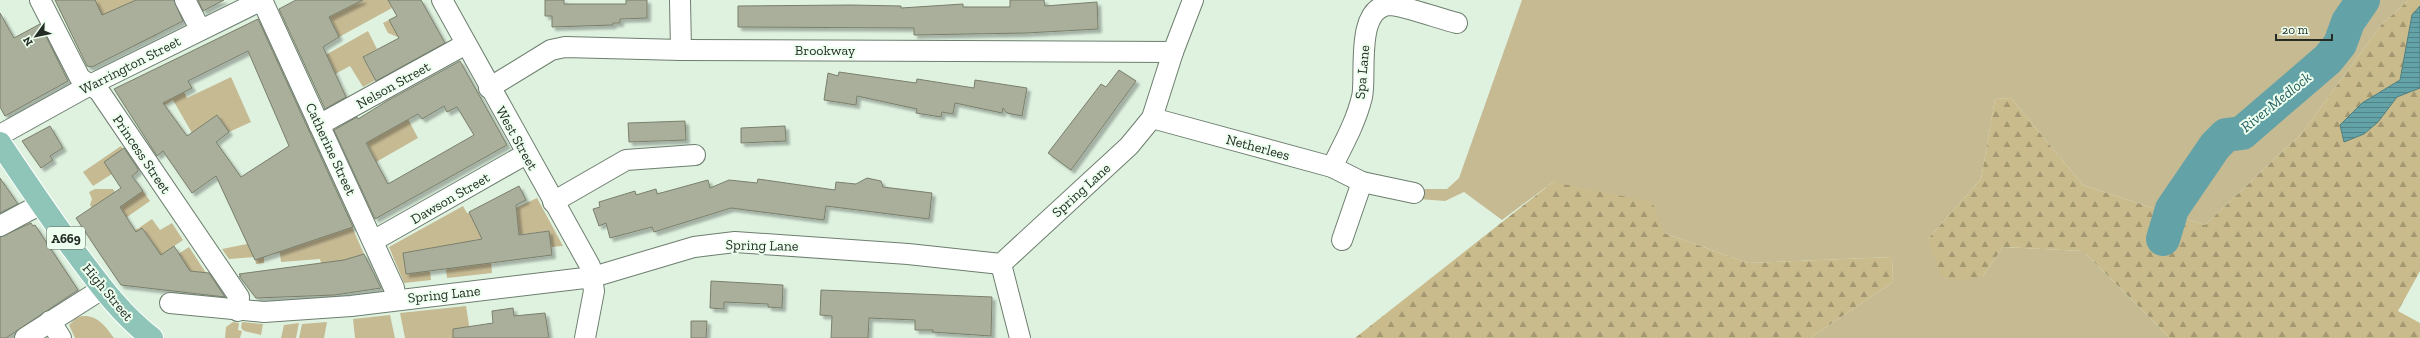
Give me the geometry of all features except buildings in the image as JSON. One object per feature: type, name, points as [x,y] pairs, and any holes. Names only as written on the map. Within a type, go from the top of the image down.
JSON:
[{"type":"main road","name":"High Street","points":[[0,143],[40,204],[102,289],[144,335]]},
{"type":"street","name":"Princess Street","points":[[40,0],[76,72],[99,91],[239,297],[238,311]]},
{"type":"street","points":[[185,0],[200,29]]},
{"type":"street","name":"Warrington Street","points":[[0,135],[90,85],[200,29],[262,0]]},
{"type":"street","name":"Catherine Street","points":[[262,0],[394,288],[396,300]]},
{"type":"street","name":"West Street","points":[[442,0],[489,88],[590,266],[593,277]]},
{"type":"street","points":[[680,0],[681,50]]},
{"type":"street","name":"Spring Lane","points":[[170,303],[238,311],[289,312],[593,277],[694,247],[735,242],[908,254],[1001,264],[1129,146],[1152,118],[1173,52],[1194,0]]},
{"type":"street","name":"Spa Lane","points":[[1332,167],[1350,130],[1363,96],[1363,45],[1369,24],[1378,9],[1390,5],[1458,23]]},
{"type":"street","name":"Nelson Street","points":[[320,125],[466,44]]},
{"type":"street","name":"Brookway","points":[[489,88],[551,50],[564,47],[681,50],[1173,52]]},
{"type":"street","name":"Netherlees","points":[[1152,118],[1332,167],[1362,182],[1414,192]]},
{"type":"street","name":"Dawson Street","points":[[373,241],[526,154]]},
{"type":"street","points":[[553,202],[626,160],[695,155]]},
{"type":"street","points":[[1342,240],[1362,182]]},
{"type":"street","points":[[0,226],[29,212],[40,204]]},
{"type":"street","points":[[1001,264],[1020,338]]},
{"type":"street","points":[[585,338],[594,291],[593,277]]},
{"type":"street","points":[[25,338],[102,289]]},
{"type":"street","points":[[50,321],[61,338]]},
{"type":"shaded area","points":[[83,0],[136,0],[111,11],[153,27],[157,35],[134,46],[127,31],[92,24],[72,34],[68,28],[90,17]]},
{"type":"shaded area","points":[[351,0],[388,0],[392,8],[339,37],[333,26],[312,23]]},
{"type":"shaded area","points":[[1522,0],[2409,0],[2382,24],[2301,134],[2205,225],[2083,185],[2011,98],[1995,99],[1981,179],[1928,239],[1983,276],[2003,247],[2083,251],[2170,338],[1810,338],[1893,282],[1892,257],[1748,263],[1664,233],[1553,182],[1502,220],[1464,192],[1445,201],[1419,199],[1419,189],[1447,189],[1459,178]]},
{"type":"shaded area","points":[[389,20],[396,32],[403,28],[400,38],[388,33],[383,23]]},
{"type":"shaded area","points":[[368,31],[377,49],[363,57],[375,80],[374,81],[363,87],[350,66],[335,74],[330,62],[306,66]]},
{"type":"shaded area","points":[[231,77],[251,122],[229,132],[217,115],[192,133],[173,100],[157,110],[160,87],[178,95],[184,92],[187,98]]},
{"type":"shaded area","points":[[408,119],[418,138],[376,162],[362,133]]},
{"type":"shaded area","points":[[121,146],[123,149],[112,174],[93,186],[83,172]]},
{"type":"shaded area","points":[[95,189],[113,189],[118,197],[143,191],[150,201],[117,224],[102,201],[92,208],[90,205],[92,199],[89,192]]},
{"type":"shaded area","points":[[537,198],[563,246],[551,247],[548,231],[473,240],[475,264],[491,262],[492,273],[447,278],[446,269],[469,266],[443,247],[403,253],[406,274],[430,271],[431,280],[404,283],[389,247],[463,206],[467,213],[501,215]]},
{"type":"shaded area","points":[[321,216],[330,235],[352,227],[364,254],[353,258],[356,267],[321,263],[320,259],[281,262],[280,253],[264,255],[264,263],[256,264],[255,257],[229,259],[222,249],[247,244],[246,241]]},
{"type":"shaded area","points":[[152,219],[160,230],[172,223],[183,240],[161,255],[166,262],[189,247],[206,273],[165,267],[128,238],[127,236]]},
{"type":"shaded area","points":[[466,306],[471,338],[405,338],[400,313]]},
{"type":"shaded area","points":[[390,315],[395,338],[355,338],[353,319]]},
{"type":"shaded area","points":[[82,316],[97,319],[114,338],[75,338],[69,325],[76,318]]},
{"type":"shaded area","points":[[233,322],[239,323],[238,330],[242,331],[240,338],[225,338],[226,327]]},
{"type":"shaded area","points":[[242,322],[263,324],[261,335],[244,331],[241,328]]},
{"type":"shaded area","points":[[327,322],[324,338],[299,338],[302,324]]},
{"type":"shaded area","points":[[299,323],[296,338],[281,338],[284,325]]},
{"type":"green space","points":[[2409,0],[2420,0],[2420,271],[2398,311],[2420,323],[2420,338],[2170,338],[2083,251],[2003,247],[1983,276],[1957,281],[1942,277],[1928,239],[1981,179],[1995,99],[2011,98],[2083,185],[2205,225],[2301,134],[2382,24]]},
{"type":"green space","points":[[1553,182],[1652,202],[1664,233],[1748,263],[1892,257],[1893,282],[1810,338],[1355,338]]},
{"type":"water","points":[[2420,6],[2420,88],[2397,97],[2378,122],[2364,134],[2344,142],[2340,125],[2362,103],[2400,80],[2412,15]]},
{"type":"waterway","name":"River Medlock","points":[[2163,239],[2172,209],[2215,146],[2226,135],[2242,133],[2328,59],[2340,44],[2348,22],[2363,0]]}]
